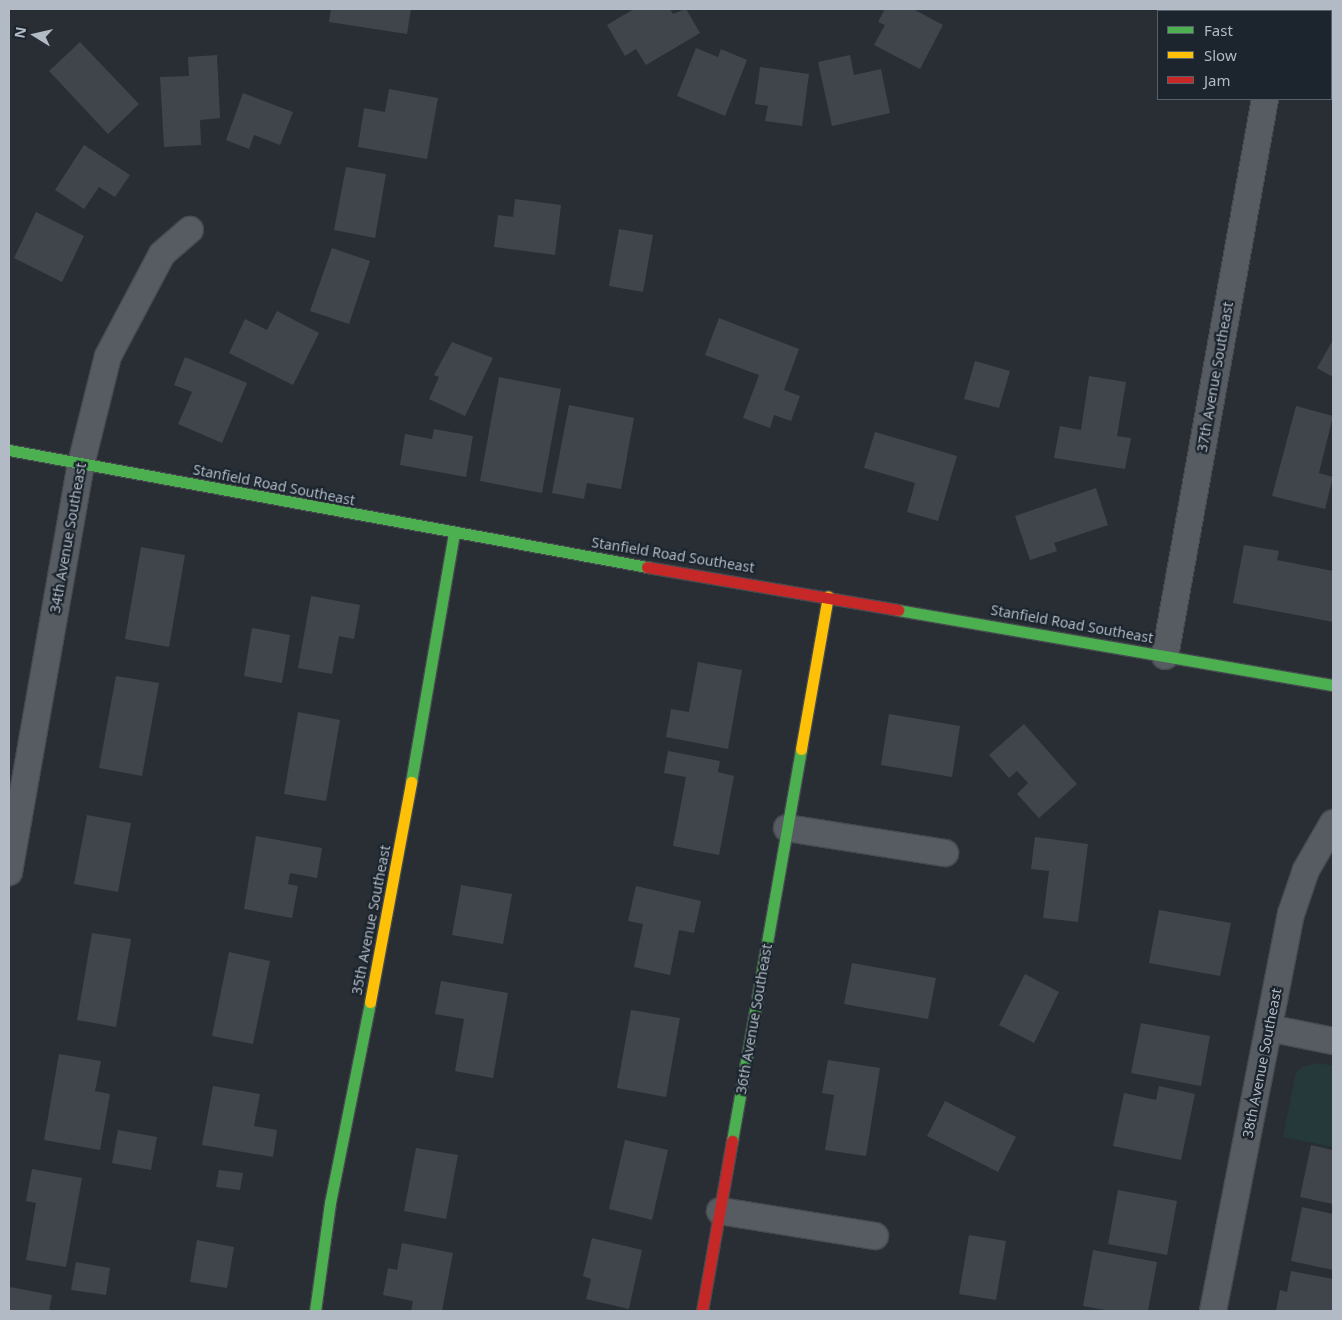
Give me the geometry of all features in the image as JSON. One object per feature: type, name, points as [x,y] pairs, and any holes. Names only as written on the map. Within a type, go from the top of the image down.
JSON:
[{"type":"street","name":"37th Avenue Southeast","points":[[1165,656],[1265,100]]},
{"type":"street","name":"34th Avenue Southeast","points":[[9,872],[82,464],[108,356],[162,254],[190,230]]},
{"type":"street","name":"Stanfield Road Southeast","points":[[9,450],[454,534],[828,596],[1333,685]]},
{"type":"street","name":"35th Avenue Southeast","points":[[315,1311],[330,1203],[400,848],[454,534]]},
{"type":"street","name":"36th Avenue Southeast","points":[[702,1311],[828,596]]},
{"type":"street","name":"38th Avenue Southeast","points":[[1213,1311],[1298,892],[1318,847],[1333,823]]},
{"type":"street","points":[[787,828],[945,853]]},
{"type":"street","points":[[1269,1028],[1333,1041]]},
{"type":"street","points":[[720,1210],[875,1236]]},
{"type":"shaded area","points":[[1318,1063],[1333,1066],[1333,1147],[1283,1137],[1296,1073],[1302,1067]]},
{"type":"building","points":[[331,9],[411,9],[407,34],[329,22]]},
{"type":"building","points":[[634,9],[670,9],[673,14],[686,9],[700,33],[646,65],[636,49],[625,56],[607,25]]},
{"type":"building","points":[[885,9],[913,9],[943,25],[920,69],[874,45],[885,25],[878,22]]},
{"type":"building","points":[[80,42],[139,104],[108,134],[49,71]]},
{"type":"building","points":[[696,48],[718,57],[721,49],[747,60],[725,116],[677,96]]},
{"type":"building","points":[[217,55],[220,118],[200,120],[201,145],[164,147],[160,77],[189,76],[188,57]]},
{"type":"building","points":[[850,55],[854,75],[881,69],[890,113],[832,126],[818,62]]},
{"type":"building","points":[[760,67],[809,74],[802,126],[765,121],[768,106],[755,104]]},
{"type":"building","points":[[389,89],[438,98],[427,159],[358,147],[364,108],[385,112]]},
{"type":"building","points":[[243,93],[293,112],[280,145],[254,135],[249,149],[226,140]]},
{"type":"building","points":[[84,145],[130,175],[115,197],[99,187],[84,209],[55,190]]},
{"type":"building","points":[[346,167],[386,174],[375,238],[334,230]]},
{"type":"building","points":[[515,199],[561,205],[555,255],[494,247],[498,215],[513,217]]},
{"type":"building","points":[[36,212],[84,236],[62,282],[14,258]]},
{"type":"building","points":[[619,229],[653,235],[643,292],[609,286]]},
{"type":"building","points":[[332,248],[370,261],[349,324],[310,311]]},
{"type":"building","points":[[277,311],[319,333],[293,385],[229,353],[245,319],[267,330]]},
{"type":"building","points":[[719,318],[799,349],[784,390],[800,396],[791,421],[774,415],[770,428],[743,418],[759,375],[705,355]]},
{"type":"building","points":[[1333,340],[1333,377],[1317,368]]},
{"type":"building","points":[[452,342],[493,358],[465,416],[429,399],[439,377],[434,375]]},
{"type":"building","points":[[185,357],[247,383],[222,443],[178,424],[192,392],[174,385]]},
{"type":"building","points":[[975,361],[1010,371],[999,408],[964,399]]},
{"type":"building","points":[[1089,376],[1126,382],[1117,436],[1131,438],[1125,469],[1054,458],[1060,426],[1081,430]]},
{"type":"building","points":[[499,377],[561,389],[542,493],[480,481]]},
{"type":"building","points":[[569,405],[634,418],[621,489],[587,483],[584,499],[552,493]]},
{"type":"building","points":[[1296,406],[1333,416],[1319,473],[1333,477],[1325,509],[1272,496]]},
{"type":"building","points":[[434,429],[473,436],[466,477],[400,465],[405,434],[432,439]]},
{"type":"building","points":[[875,432],[957,456],[938,521],[907,512],[915,483],[864,468]]},
{"type":"building","points":[[1096,488],[1108,525],[1054,543],[1057,551],[1030,560],[1015,516]]},
{"type":"building","points":[[1244,545],[1279,551],[1277,560],[1333,571],[1333,622],[1233,603]]},
{"type":"building","points":[[141,547],[185,555],[169,647],[125,639]]},
{"type":"building","points":[[311,596],[360,605],[354,639],[339,636],[332,674],[298,668]]},
{"type":"building","points":[[252,628],[290,635],[282,683],[244,676]]},
{"type":"building","points":[[698,662],[742,670],[728,749],[666,737],[671,709],[689,712]]},
{"type":"building","points":[[116,676],[159,683],[142,776],[99,768]]},
{"type":"building","points":[[298,712],[340,720],[326,801],[284,794]]},
{"type":"building","points":[[889,714],[960,726],[952,777],[881,765]]},
{"type":"building","points":[[1024,724],[1077,784],[1039,818],[1017,794],[1028,783],[1017,771],[1009,778],[989,755]]},
{"type":"building","points":[[668,751],[720,761],[718,772],[734,776],[719,855],[673,846],[686,777],[664,773]]},
{"type":"building","points":[[87,815],[131,823],[118,892],[74,884]]},
{"type":"building","points":[[256,836],[322,848],[317,878],[290,873],[288,884],[298,886],[292,918],[244,909]]},
{"type":"building","points":[[1035,837],[1088,844],[1078,922],[1043,918],[1049,871],[1031,869]]},
{"type":"building","points":[[461,885],[512,894],[503,944],[452,935]]},
{"type":"building","points":[[636,886],[701,901],[694,933],[679,930],[670,975],[634,967],[643,924],[628,921]]},
{"type":"building","points":[[1159,910],[1231,923],[1220,976],[1149,963]]},
{"type":"building","points":[[92,933],[131,939],[116,1027],[77,1020]]},
{"type":"building","points":[[229,952],[270,961],[253,1044],[212,1036]]},
{"type":"building","points":[[852,963],[936,978],[928,1019],[844,1004]]},
{"type":"building","points":[[1025,974],[1059,992],[1034,1043],[999,1025]]},
{"type":"building","points":[[441,981],[508,993],[493,1078],[455,1071],[464,1019],[435,1014]]},
{"type":"building","points":[[631,1010],[680,1018],[666,1097],[617,1088]]},
{"type":"building","points":[[1141,1023],[1210,1036],[1201,1086],[1131,1073]]},
{"type":"building","points":[[59,1054],[101,1061],[95,1091],[110,1094],[100,1150],[44,1140]]},
{"type":"building","points":[[828,1060],[880,1068],[866,1156],[825,1150],[834,1095],[822,1093]]},
{"type":"building","points":[[213,1086],[260,1094],[254,1126],[277,1130],[273,1157],[202,1145]]},
{"type":"building","points":[[1159,1086],[1195,1094],[1181,1160],[1113,1146],[1124,1093],[1156,1100]]},
{"type":"building","points":[[945,1101],[1016,1137],[998,1172],[927,1136]]},
{"type":"building","points":[[118,1130],[157,1137],[151,1170],[112,1163]]},
{"type":"building","points":[[625,1140],[668,1150],[652,1220],[609,1209]]},
{"type":"building","points":[[1311,1145],[1333,1150],[1333,1204],[1300,1197]]},
{"type":"building","points":[[416,1148],[458,1155],[446,1219],[404,1211]]},
{"type":"building","points":[[32,1169],[82,1178],[66,1267],[26,1260],[36,1203],[26,1201]]},
{"type":"building","points":[[219,1170],[243,1173],[240,1190],[216,1187]]},
{"type":"building","points":[[1118,1190],[1177,1201],[1167,1255],[1108,1244]]},
{"type":"building","points":[[1302,1207],[1333,1214],[1333,1270],[1291,1261]]},
{"type":"building","points":[[969,1235],[1006,1241],[996,1300],[959,1294]]},
{"type":"building","points":[[592,1238],[642,1250],[629,1309],[586,1299],[591,1279],[583,1276]]},
{"type":"building","points":[[197,1240],[234,1247],[227,1288],[190,1282]]},
{"type":"building","points":[[402,1243],[453,1253],[442,1311],[411,1311],[413,1301],[383,1295],[388,1268],[397,1270]]},
{"type":"building","points":[[1093,1250],[1157,1262],[1148,1311],[1111,1311],[1083,1306]]},
{"type":"building","points":[[76,1262],[110,1268],[106,1295],[71,1290]]},
{"type":"building","points":[[1291,1271],[1333,1279],[1333,1311],[1276,1311],[1280,1290],[1287,1292]]},
{"type":"building","points":[[10,1287],[52,1295],[49,1311],[9,1311]]},
{"type":"traffic: fast","points":[[9,450],[647,567]]},
{"type":"traffic: fast","points":[[411,782],[454,534]]},
{"type":"traffic: fast","points":[[898,610],[1333,685]]},
{"type":"traffic: fast","points":[[732,1141],[801,749]]},
{"type":"traffic: fast","points":[[315,1311],[330,1203],[370,1002]]},
{"type":"traffic: slow","points":[[801,749],[828,596]]},
{"type":"traffic: slow","points":[[370,1002],[411,782]]},
{"type":"traffic: jam","points":[[647,567],[898,610]]},
{"type":"traffic: jam","points":[[702,1311],[732,1141]]}]
